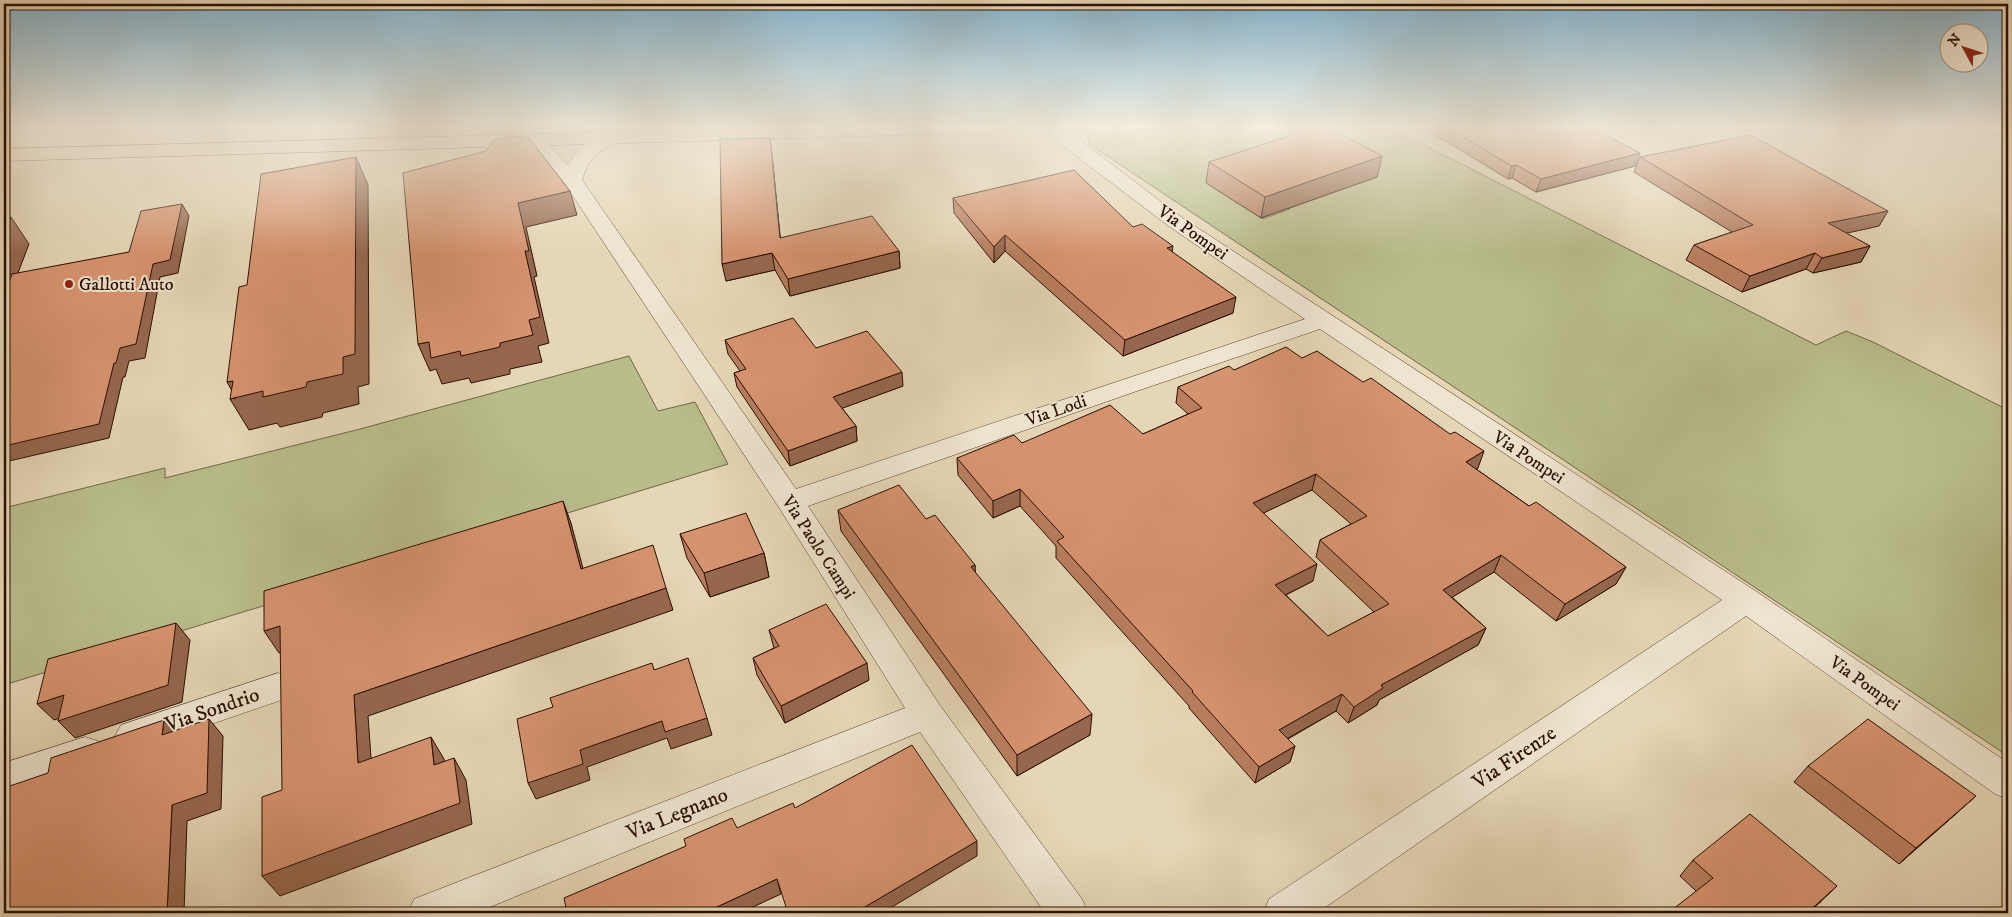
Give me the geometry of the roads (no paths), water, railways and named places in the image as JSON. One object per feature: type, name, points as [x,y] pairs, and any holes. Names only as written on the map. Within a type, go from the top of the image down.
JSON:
[{"type":"street","name":"Via Paolo Campi","points":[[561,169],[572,180],[790,502],[927,714],[1068,913]]},
{"type":"street","points":[[572,180],[576,169]]},
{"type":"street","name":"Via Pompei","points":[[1105,169],[1177,223],[1746,600],[2008,784]]},
{"type":"street","name":"Via Lodi","points":[[790,502],[1125,386],[1324,320]]},
{"type":"street","name":"Via Firenze","points":[[1283,913],[1746,600]]},
{"type":"street","name":"Via Sondrio","points":[[4,779],[278,687]]},
{"type":"street","name":"Via Legnano","points":[[428,913],[927,714]]},
{"type":"place","name":"Gallotti Auto","points":[[69,284]]}]
